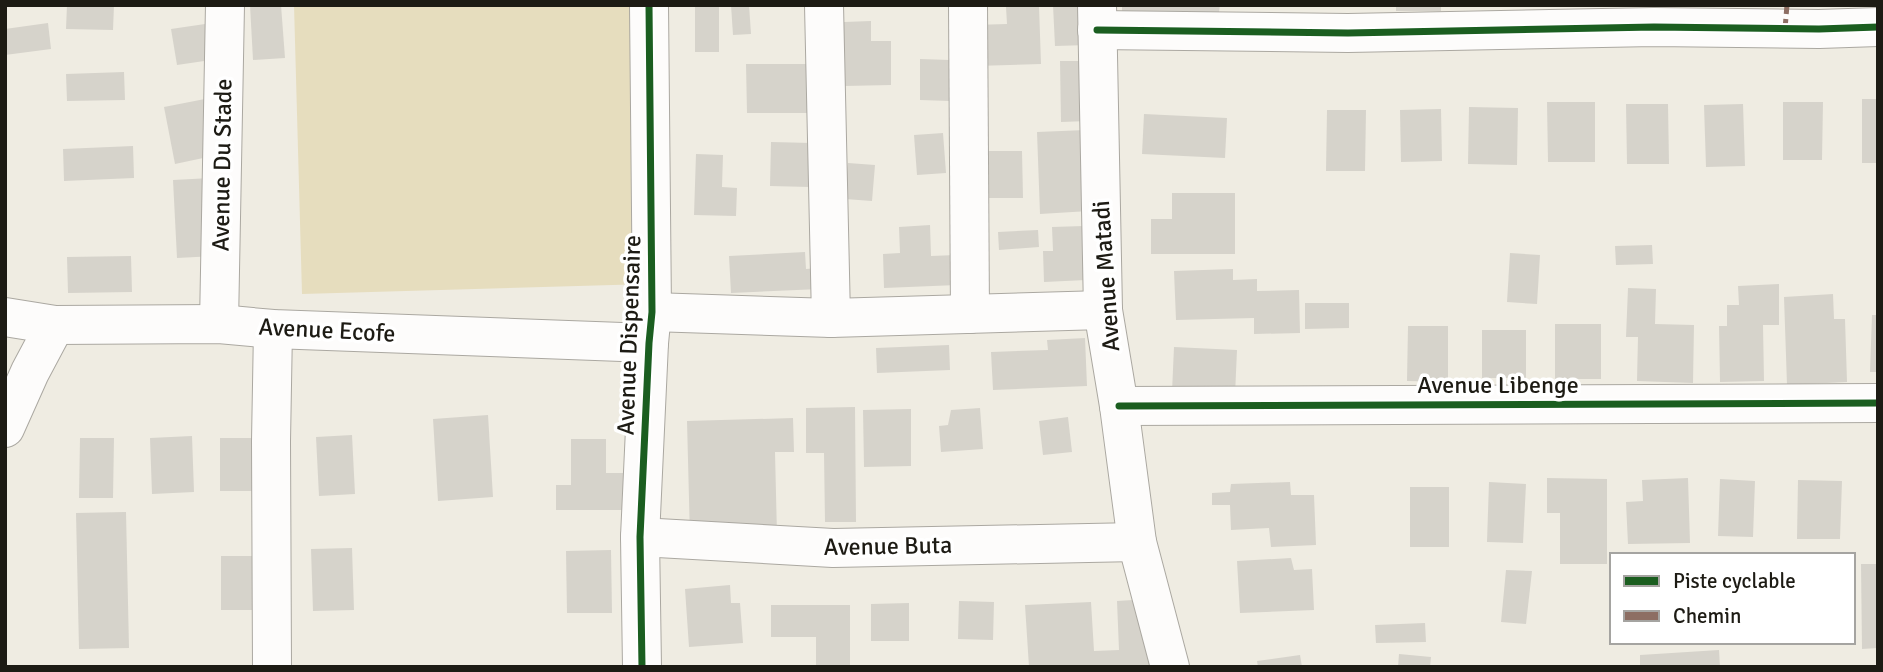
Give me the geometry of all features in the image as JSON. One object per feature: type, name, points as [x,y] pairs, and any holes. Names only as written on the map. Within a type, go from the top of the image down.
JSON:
[{"type":"street","name":"Avenue Du Stade","points":[[219,324],[225,5]]},
{"type":"street","name":"Avenue Dispensaire","points":[[642,667],[640,537],[651,327],[649,5]]},
{"type":"street","points":[[824,5],[831,318]]},
{"type":"street","points":[[968,5],[971,314]]},
{"type":"street","points":[[1097,18],[1348,33],[1654,27],[1744,17],[1823,17],[1878,27]]},
{"type":"street","name":"Avenue Matadi","points":[[1097,18],[1103,310],[1137,542],[1170,667]]},
{"type":"street","name":"Avenue Ecofe","points":[[5,317],[55,325],[219,324],[273,329],[651,327],[831,318],[1103,310]]},
{"type":"street","points":[[5,429],[30,372],[55,325]]},
{"type":"street","points":[[272,667],[273,329]]},
{"type":"street","name":"Avenue Libenge","points":[[1119,406],[1878,403]]},
{"type":"street","name":"Avenue Buta","points":[[640,537],[833,548],[1137,542]]},
{"type":"shaded area","points":[[294,5],[641,5],[648,284],[302,294]]},
{"type":"building","points":[[67,5],[114,5],[113,30],[66,29]]},
{"type":"building","points":[[250,5],[281,5],[285,58],[253,60]]},
{"type":"building","points":[[695,5],[719,5],[719,52],[695,52]]},
{"type":"building","points":[[731,5],[749,5],[751,34],[733,35]]},
{"type":"building","points":[[1053,5],[1086,5],[1088,45],[1055,46]]},
{"type":"building","points":[[1122,5],[1220,5],[1219,12],[1122,11]]},
{"type":"building","points":[[1396,5],[1441,5],[1441,11],[1396,11]]},
{"type":"building","points":[[1039,6],[1041,64],[975,66],[973,25],[1007,24],[1006,7]]},
{"type":"building","points":[[871,21],[871,41],[891,41],[891,85],[844,86],[844,22]]},
{"type":"building","points":[[48,23],[51,49],[5,55],[5,29]]},
{"type":"building","points":[[205,24],[211,60],[177,65],[171,29]]},
{"type":"building","points":[[920,59],[950,60],[950,101],[920,100]]},
{"type":"building","points":[[1060,61],[1087,61],[1088,121],[1061,122]]},
{"type":"building","points":[[746,64],[814,64],[814,113],[747,113]]},
{"type":"building","points":[[124,72],[125,100],[67,101],[66,74]]},
{"type":"building","points":[[210,98],[222,154],[175,164],[164,107]]},
{"type":"building","points":[[1862,99],[1878,99],[1878,163],[1862,163]]},
{"type":"building","points":[[1547,102],[1595,102],[1595,162],[1548,162]]},
{"type":"building","points":[[1783,102],[1823,102],[1822,160],[1783,160]]},
{"type":"building","points":[[1626,104],[1668,104],[1669,164],[1627,164]]},
{"type":"building","points":[[1743,104],[1745,166],[1706,167],[1704,105]]},
{"type":"building","points":[[1469,107],[1518,108],[1517,165],[1468,164]]},
{"type":"building","points":[[1441,109],[1442,161],[1401,162],[1400,110]]},
{"type":"building","points":[[1327,110],[1366,110],[1365,171],[1326,171]]},
{"type":"building","points":[[1144,114],[1227,118],[1225,158],[1142,154]]},
{"type":"building","points":[[1086,130],[1089,211],[1040,214],[1037,132]]},
{"type":"building","points":[[943,133],[946,173],[917,175],[914,135]]},
{"type":"building","points":[[771,142],[812,143],[810,187],[770,186]]},
{"type":"building","points":[[133,146],[134,178],[64,181],[63,149]]},
{"type":"building","points":[[984,151],[1022,151],[1023,198],[984,198]]},
{"type":"building","points":[[696,154],[723,155],[722,187],[737,188],[736,216],[694,215]]},
{"type":"building","points":[[848,163],[875,165],[872,201],[845,199]]},
{"type":"building","points":[[211,178],[215,256],[177,258],[173,180]]},
{"type":"building","points":[[1172,193],[1235,193],[1235,254],[1151,254],[1151,219],[1172,219]]},
{"type":"building","points":[[930,225],[931,256],[956,255],[957,285],[884,288],[883,254],[900,253],[899,227]]},
{"type":"building","points":[[1084,226],[1086,280],[1044,282],[1043,251],[1053,251],[1052,227]]},
{"type":"building","points":[[1038,230],[1039,247],[999,250],[998,232]]},
{"type":"building","points":[[1652,245],[1653,264],[1616,265],[1615,246]]},
{"type":"building","points":[[805,252],[806,269],[819,268],[820,289],[731,293],[729,256]]},
{"type":"building","points":[[1510,253],[1540,255],[1537,304],[1507,302]]},
{"type":"building","points":[[131,256],[132,292],[68,293],[67,257]]},
{"type":"building","points":[[1233,269],[1233,280],[1257,279],[1257,291],[1299,290],[1300,333],[1254,334],[1254,318],[1176,320],[1174,271]]},
{"type":"building","points":[[1779,284],[1779,325],[1763,325],[1764,381],[1720,382],[1719,326],[1727,326],[1727,305],[1739,305],[1738,286]]},
{"type":"building","points":[[1628,288],[1656,289],[1655,324],[1694,325],[1693,383],[1637,381],[1638,337],[1626,337]]},
{"type":"building","points":[[1833,294],[1834,319],[1845,319],[1847,382],[1787,385],[1784,297]]},
{"type":"building","points":[[1305,303],[1349,303],[1349,328],[1305,329]]},
{"type":"building","points":[[1872,315],[1878,315],[1878,372],[1870,372]]},
{"type":"building","points":[[1555,324],[1601,324],[1601,379],[1555,379]]},
{"type":"building","points":[[1408,326],[1448,326],[1448,382],[1407,381]]},
{"type":"building","points":[[1482,330],[1526,330],[1526,378],[1482,378]]},
{"type":"building","points":[[1085,338],[1087,386],[993,390],[991,352],[1048,350],[1047,340]]},
{"type":"building","points":[[949,345],[950,370],[877,373],[876,348]]},
{"type":"building","points":[[1174,347],[1237,350],[1235,395],[1172,392]]},
{"type":"building","points":[[855,407],[856,522],[825,522],[824,453],[806,453],[806,408]]},
{"type":"building","points":[[980,408],[983,449],[941,452],[939,426],[948,425],[951,410]]},
{"type":"building","points":[[911,409],[911,466],[864,467],[863,410]]},
{"type":"building","points":[[488,415],[493,497],[438,501],[433,419]]},
{"type":"building","points":[[1068,417],[1072,452],[1043,455],[1039,421]]},
{"type":"building","points":[[793,418],[794,452],[775,452],[777,535],[690,538],[687,421]]},
{"type":"building","points":[[352,435],[355,494],[319,496],[316,437]]},
{"type":"building","points":[[192,436],[194,492],[152,494],[150,438]]},
{"type":"building","points":[[80,438],[114,438],[113,498],[79,498]]},
{"type":"building","points":[[220,438],[264,438],[264,491],[220,491]]},
{"type":"building","points":[[571,439],[606,439],[606,473],[624,473],[624,510],[556,510],[556,485],[571,485]]},
{"type":"building","points":[[1547,478],[1607,479],[1607,564],[1560,564],[1560,513],[1547,513]]},
{"type":"building","points":[[1688,478],[1690,543],[1628,544],[1626,502],[1643,501],[1642,480]]},
{"type":"building","points":[[1720,479],[1755,481],[1753,537],[1718,536]]},
{"type":"building","points":[[1798,480],[1842,481],[1840,539],[1797,539]]},
{"type":"building","points":[[1290,482],[1291,495],[1314,495],[1316,545],[1271,547],[1269,528],[1231,530],[1230,505],[1212,505],[1212,493],[1230,492],[1231,484]]},
{"type":"building","points":[[1489,482],[1526,484],[1523,543],[1487,542]]},
{"type":"building","points":[[1410,487],[1449,487],[1449,547],[1410,547]]},
{"type":"building","points":[[126,512],[129,648],[79,649],[76,513]]},
{"type":"building","points":[[352,548],[354,610],[313,611],[311,549]]},
{"type":"building","points":[[611,550],[612,613],[567,613],[566,551]]},
{"type":"building","points":[[221,556],[259,556],[259,610],[221,610]]},
{"type":"building","points":[[1291,558],[1294,570],[1312,569],[1314,610],[1240,613],[1237,561]]},
{"type":"building","points":[[1861,564],[1878,564],[1878,648],[1862,649]]},
{"type":"building","points":[[1506,570],[1532,571],[1526,624],[1501,622]]},
{"type":"building","points":[[730,585],[731,603],[740,603],[743,643],[689,647],[685,589]]},
{"type":"building","points":[[1149,599],[1153,667],[1029,667],[1025,605],[1091,602],[1094,651],[1119,650],[1117,601]]},
{"type":"building","points":[[959,601],[994,602],[993,640],[958,639]]},
{"type":"building","points":[[909,603],[909,641],[871,641],[871,604]]},
{"type":"building","points":[[771,605],[850,605],[850,666],[816,665],[816,637],[771,637]]},
{"type":"building","points":[[1425,623],[1426,642],[1376,643],[1375,625]]},
{"type":"building","points":[[1719,650],[1720,667],[1640,667],[1640,655]]},
{"type":"building","points":[[1399,654],[1431,657],[1430,667],[1398,667]]},
{"type":"building","points":[[1300,655],[1302,667],[1258,667],[1257,661]]},
{"type":"marked path","points":[[1785,29],[1787,5]]},
{"type":"cycle path","points":[[642,667],[640,537],[652,312],[649,5]]},
{"type":"cycle path","points":[[1097,30],[1348,33],[1654,27],[1878,27]]},
{"type":"cycle path","points":[[1119,406],[1878,403]]}]
